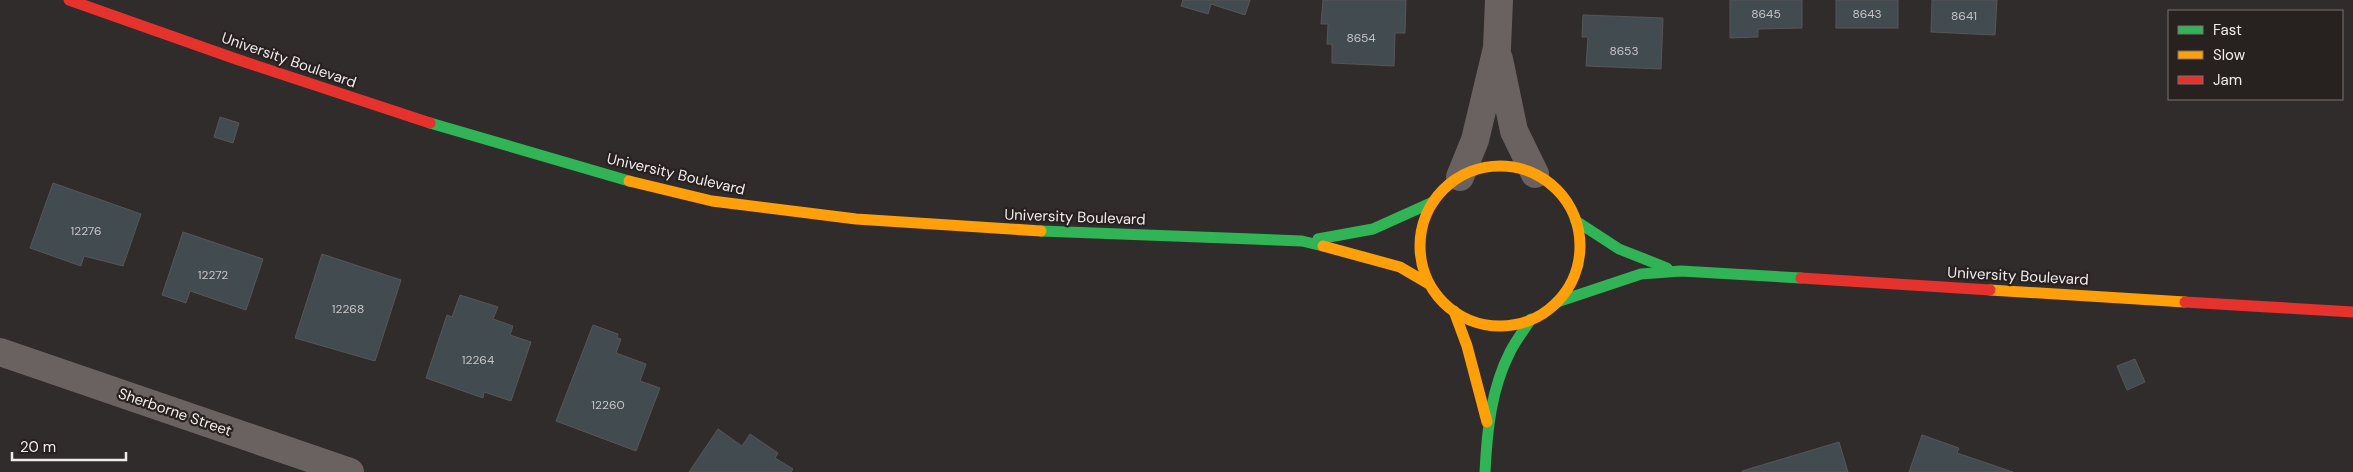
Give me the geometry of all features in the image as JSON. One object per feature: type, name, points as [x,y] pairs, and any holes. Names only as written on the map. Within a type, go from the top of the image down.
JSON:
[{"type":"street","name":"University Boulevard","points":[[69,0],[236,59],[459,133],[651,187],[712,201],[856,219],[964,227],[1302,241],[1374,230],[1433,202]]},
{"type":"street","points":[[1460,177],[1475,140],[1497,48],[1499,0]]},
{"type":"street","points":[[1497,48],[1514,131],[1535,174]]},
{"type":"street","points":[[1498,166],[1524,169],[1535,174],[1556,189],[1571,209],[1576,221],[1580,245],[1576,270],[1557,302],[1548,310],[1531,319],[1513,325],[1488,325],[1476,322],[1444,304],[1430,284],[1421,260],[1420,236],[1427,212],[1445,188],[1460,177],[1484,168],[1498,166]]},
{"type":"street","name":"University Boulevard","points":[[1576,221],[1594,235],[1631,257],[1680,271]]},
{"type":"street","name":"University Boulevard","points":[[1302,241],[1376,259],[1400,267],[1430,284]]},
{"type":"street","name":"University Boulevard","points":[[1557,302],[1641,274],[1680,271],[2281,306],[2353,312]]},
{"type":"street","points":[[1454,311],[1467,346],[1487,424]]},
{"type":"street","points":[[1485,472],[1487,424],[1503,369],[1510,352],[1531,319]]},
{"type":"street","name":"Sherborne Street","points":[[0,352],[350,472]]},
{"type":"building","points":[[1183,0],[1250,0],[1245,15],[1211,4],[1208,14],[1181,6]]},
{"type":"building","points":[[1323,0],[1406,0],[1405,33],[1395,33],[1394,66],[1332,63],[1332,44],[1327,44],[1328,24],[1321,24]]},
{"type":"building","points":[[1730,0],[1802,0],[1802,28],[1758,29],[1758,37],[1730,38]]},
{"type":"building","points":[[1836,0],[1898,0],[1898,28],[1836,28]]},
{"type":"building","points":[[1932,0],[1997,0],[1995,35],[1931,32]]},
{"type":"building","points":[[1583,15],[1663,18],[1661,69],[1586,66],[1588,37],[1582,37]]},
{"type":"building","points":[[220,117],[239,123],[233,143],[214,137]]},
{"type":"building","points":[[53,183],[141,214],[123,266],[84,256],[81,266],[30,248]]},
{"type":"building","points":[[183,232],[263,259],[246,310],[190,291],[186,303],[162,295]]},
{"type":"building","points":[[322,254],[401,280],[375,361],[295,338]]},
{"type":"building","points":[[460,295],[498,307],[493,319],[513,326],[510,335],[531,342],[511,401],[484,392],[483,398],[426,378],[447,315],[452,317]]},
{"type":"building","points":[[593,325],[618,334],[617,338],[621,339],[616,353],[646,364],[640,381],[660,388],[636,451],[556,421]]},
{"type":"building","points":[[2135,359],[2145,382],[2127,390],[2117,366]]},
{"type":"building","points":[[718,429],[742,446],[750,434],[778,453],[775,458],[793,469],[791,472],[689,472]]},
{"type":"building","points":[[1922,435],[1959,448],[1957,453],[2013,472],[1909,472]]},
{"type":"building","points":[[1839,442],[1848,472],[1742,472],[1742,471]]},
{"type":"traffic: fast","points":[[430,123],[629,181]]},
{"type":"traffic: fast","points":[[1318,239],[1373,229],[1433,202]]},
{"type":"traffic: fast","points":[[1576,221],[1619,249],[1667,268]]},
{"type":"traffic: fast","points":[[1041,231],[1302,241],[1323,246]]},
{"type":"traffic: fast","points":[[1557,302],[1641,274],[1681,271],[1801,278]]},
{"type":"traffic: fast","points":[[1485,472],[1491,410],[1498,381],[1512,348],[1531,319]]},
{"type":"traffic: slow","points":[[1500,166],[1531,172],[1551,184],[1562,195],[1574,215],[1580,246],[1574,277],[1562,297],[1551,308],[1531,320],[1500,326],[1469,320],[1449,308],[1438,297],[1426,277],[1420,246],[1426,215],[1438,195],[1449,184],[1469,172],[1500,166]]},
{"type":"traffic: slow","points":[[629,181],[712,201],[856,219],[1041,231]]},
{"type":"traffic: slow","points":[[1323,246],[1400,267],[1429,284]]},
{"type":"traffic: slow","points":[[1990,290],[2185,302]]},
{"type":"traffic: slow","points":[[1454,311],[1467,346],[1487,422]]},
{"type":"traffic: jam","points":[[69,0],[236,59],[430,123]]},
{"type":"traffic: jam","points":[[1801,278],[1990,290]]},
{"type":"traffic: jam","points":[[2185,302],[2353,312]]}]
